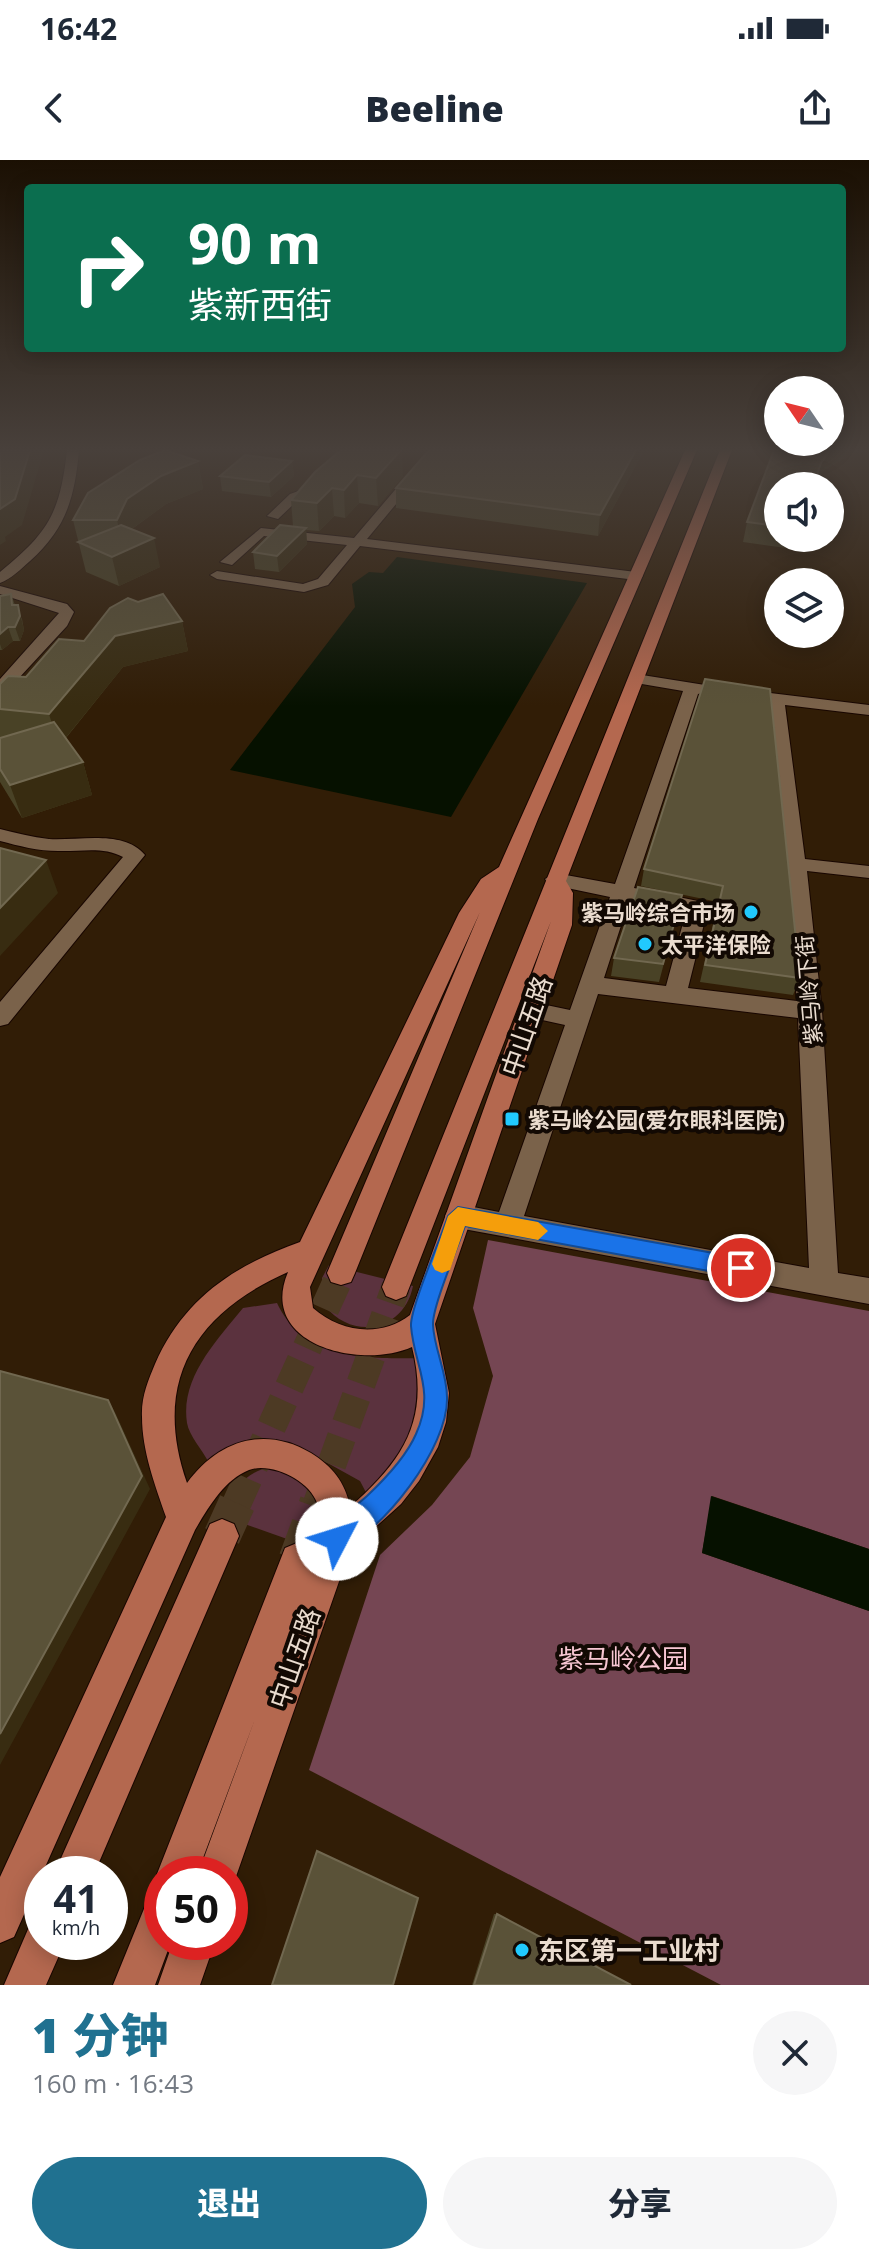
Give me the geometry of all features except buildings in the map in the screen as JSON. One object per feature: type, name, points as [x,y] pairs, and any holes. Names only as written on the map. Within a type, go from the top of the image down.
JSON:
[{"type":"main road","points":[[341,1273],[508,868],[654,535]]},
{"type":"main road","name":"中山五路","points":[[396,1287],[693,535]]},
{"type":"main road","points":[[421,1324],[403,1337],[382,1343],[350,1340],[323,1333],[302,1316],[295,1294],[310,1251],[469,913],[488,884],[508,868]]},
{"type":"main road","name":"中山五路","points":[[224,1856],[337,1539],[378,1503],[409,1469],[427,1438],[436,1401],[434,1369],[421,1324],[532,1010],[565,906],[563,893],[555,879]]},
{"type":"main road","points":[[183,1518],[160,1445],[158,1397],[176,1347],[205,1308],[232,1285],[274,1263],[310,1251]]},
{"type":"main road","points":[[0,1923],[183,1518],[201,1486],[223,1465],[246,1454],[277,1453],[304,1466],[330,1491],[337,1539]]},
{"type":"main road","points":[[82,1856],[222,1536]]},
{"type":"main road","name":"中山五路","points":[[184,1856],[297,1560]]},
{"type":"main road","points":[[134,1985],[144,1959]]},
{"type":"main road","points":[[25,1985],[36,1960]]},
{"type":"main road","points":[[179,1985],[188,1960]]},
{"type":"street","points":[[0,568],[37,535]]},
{"type":"street","points":[[0,579],[50,535]]},
{"type":"street","points":[[227,562],[257,535]]},
{"type":"street","points":[[291,535],[636,576]]},
{"type":"street","points":[[217,575],[304,588],[323,582],[362,535]]},
{"type":"street","points":[[0,590],[62,607],[67,612],[62,623],[0,689]]},
{"type":"street","points":[[636,679],[720,692]]},
{"type":"street","points":[[508,1225],[692,688]]},
{"type":"street","points":[[747,695],[869,710]]},
{"type":"street","name":"紫马岭下街","points":[[776,699],[797,864],[811,1011],[824,1283]]},
{"type":"street","points":[[0,835],[23,842],[58,845],[101,842],[119,845],[135,855],[0,1018]]},
{"type":"street","points":[[797,864],[869,872]]},
{"type":"street","points":[[555,879],[698,908],[675,995]]},
{"type":"street","points":[[592,985],[811,1011]]},
{"type":"street","points":[[532,1010],[579,1020]]},
{"type":"street","points":[[458,1216],[869,1291]]},
{"type":"shaded area","points":[[397,557],[587,583],[451,817],[230,770],[355,607],[352,584],[369,572],[383,573]]},
{"type":"shaded area","points":[[329,1265],[413,1286],[408,1301],[389,1321],[363,1327],[349,1324],[325,1306],[322,1278]]},
{"type":"shaded area","points":[[277,1303],[289,1322],[321,1346],[361,1356],[426,1358],[424,1420],[371,1502],[360,1481],[297,1446],[250,1442],[208,1461],[190,1432],[186,1406],[189,1391],[212,1347],[243,1308]]},
{"type":"shaded area","points":[[286,1464],[325,1495],[318,1550],[222,1516],[232,1495],[245,1479],[263,1469]]},
{"type":"shaded area","points":[[711,1496],[869,1549],[869,1611],[702,1553]]},
{"type":"green space","name":"紫马岭公园","points":[[488,1240],[869,1311],[869,1549],[712,1496],[702,1553],[869,1611],[869,1985],[721,1985],[309,1770],[380,1555],[432,1505],[470,1457],[493,1376],[473,1308]]},
{"type":"tunnel","points":[[236,1505],[341,1273]]},
{"type":"tunnel","points":[[317,1505],[396,1287]]},
{"type":"tunnel","points":[[222,1536],[237,1503]]},
{"type":"tunnel","points":[[297,1560],[318,1503]]},
{"type":"slow traffic","points":[[442,1264],[458,1216],[538,1231]]},
{"type":"place","name":"紫马岭综合市场","points":[[751,912]]},
{"type":"place","name":"太平洋保险","points":[[645,944]]},
{"type":"place","name":"紫马岭公园(爱尔眼科医院)","points":[[512,1119]]},
{"type":"place","name":"东区第一工业村","points":[[522,1950]]},
{"type":"route","points":[[337,1539],[378,1503],[409,1469],[427,1438],[436,1401],[434,1369],[421,1324],[458,1216],[741,1268]]}]
